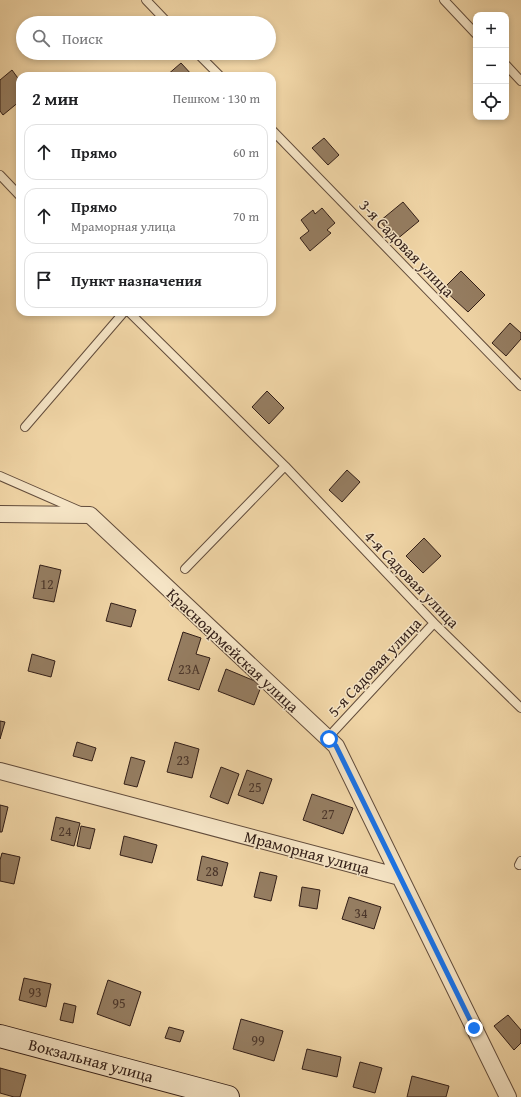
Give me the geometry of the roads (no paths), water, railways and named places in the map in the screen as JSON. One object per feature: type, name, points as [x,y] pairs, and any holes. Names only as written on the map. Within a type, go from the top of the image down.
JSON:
[{"type":"main road","name":"Вокзальная улица","points":[[0,1036],[228,1097]]},
{"type":"street","points":[[0,514],[90,515]]},
{"type":"street","name":"Красноармейская улица","points":[[90,515],[336,746],[400,877]]},
{"type":"street","name":"Мраморная улица","points":[[0,771],[400,877]]},
{"type":"street","points":[[400,877],[508,1097]]},
{"type":"lane","points":[[146,0],[161,16]]},
{"type":"lane","points":[[444,0],[473,31]]},
{"type":"lane","points":[[204,60],[216,72]]},
{"type":"lane","points":[[509,68],[521,81]]},
{"type":"lane","name":"3-я Садовая улица","points":[[276,134],[521,386]]},
{"type":"lane","points":[[0,175],[16,192]]},
{"type":"lane","points":[[25,427],[121,316]]},
{"type":"lane","name":"4-я Садовая улица","points":[[134,316],[285,466],[434,623],[521,708]]},
{"type":"lane","points":[[184,570],[285,466]]},
{"type":"lane","points":[[0,476],[90,515]]},
{"type":"lane","name":"5-я Садовая улица","points":[[334,731],[434,623]]}]
